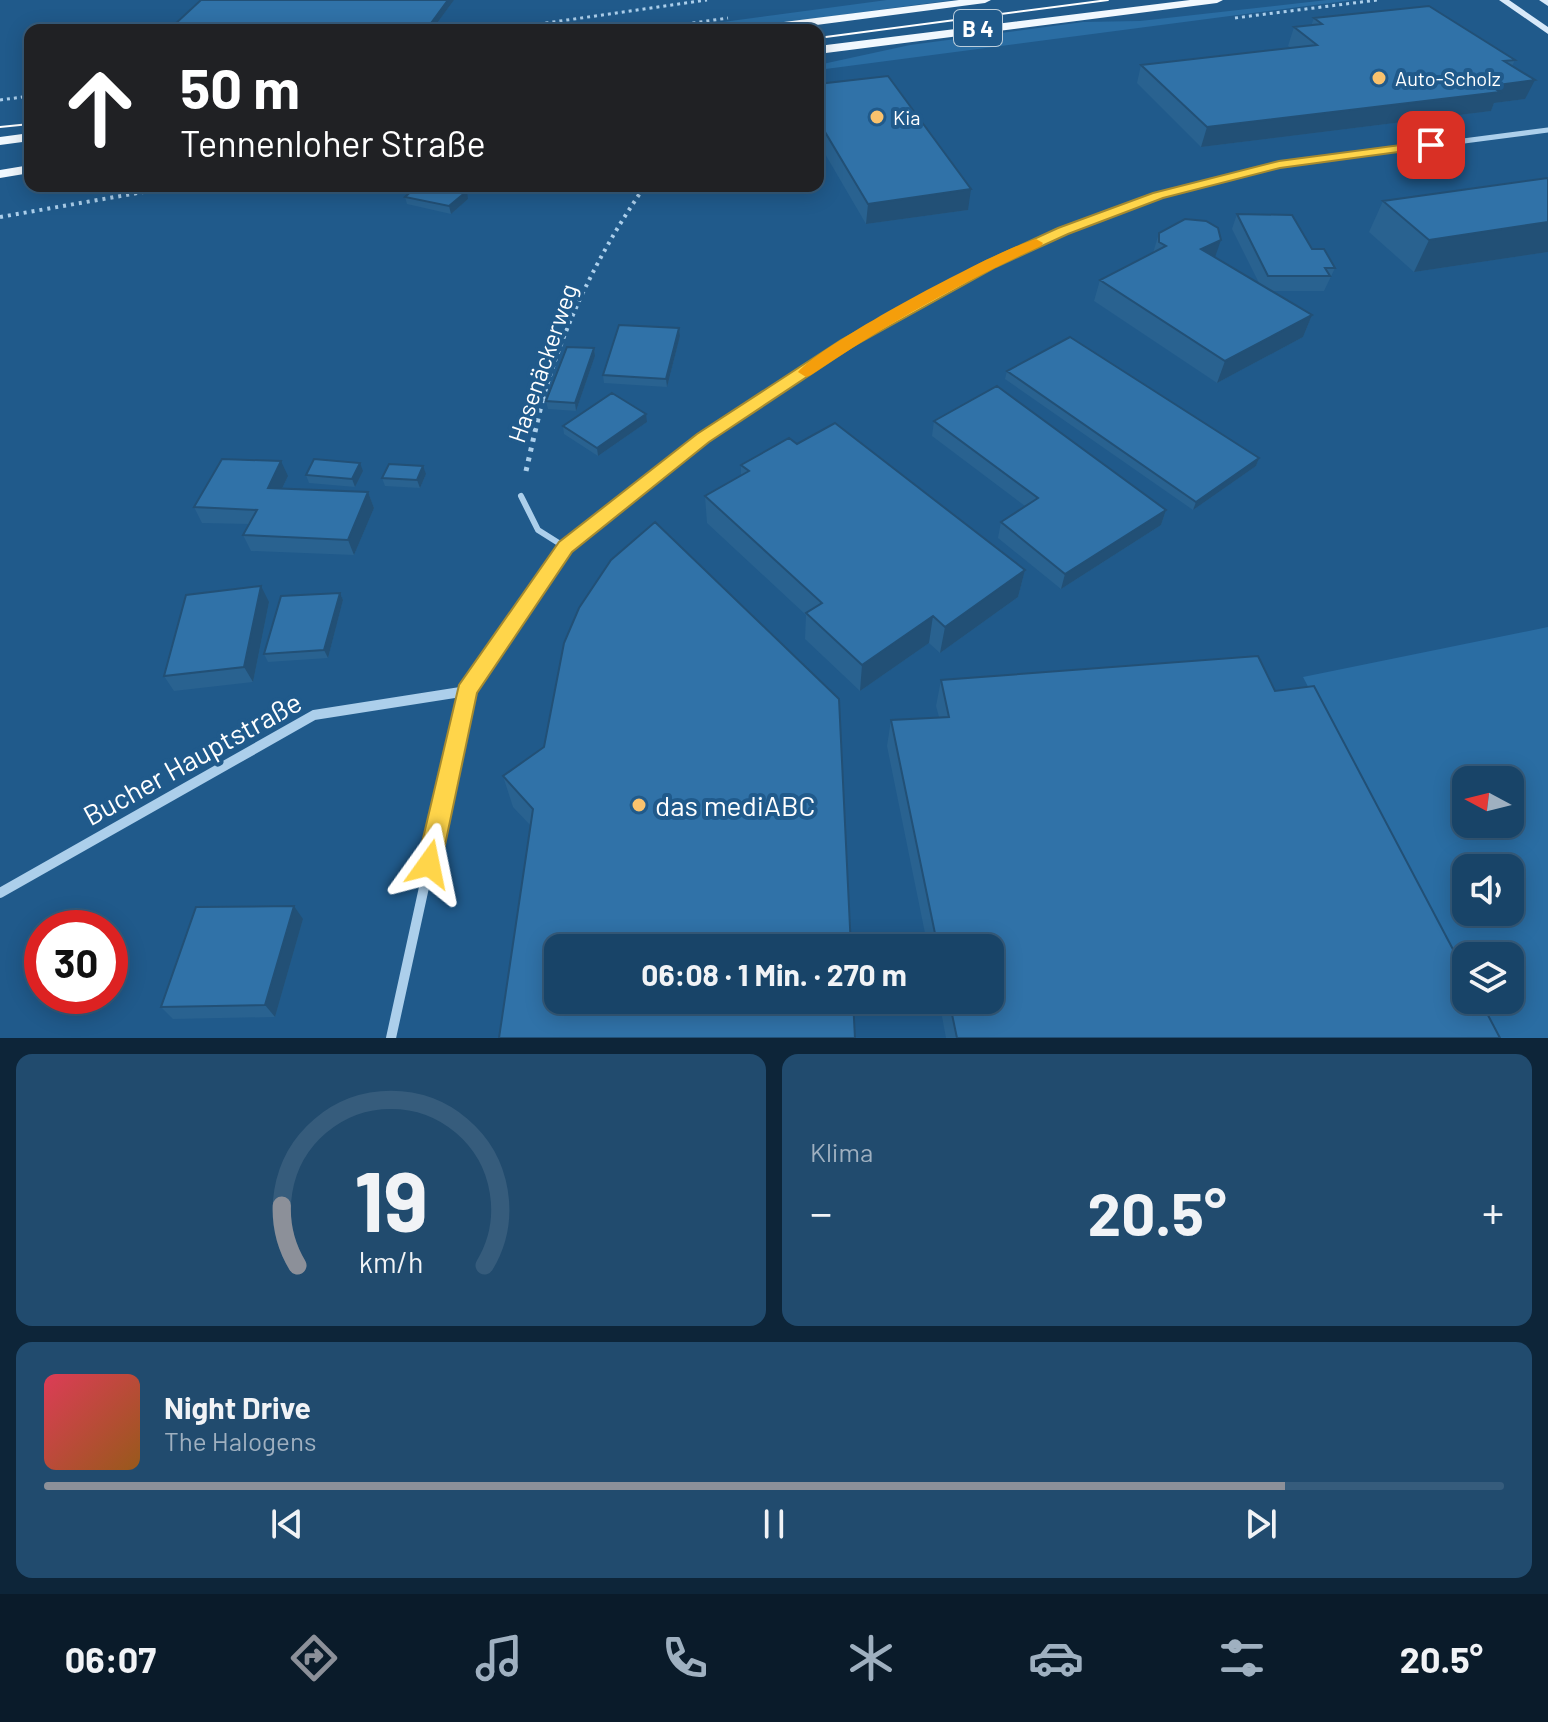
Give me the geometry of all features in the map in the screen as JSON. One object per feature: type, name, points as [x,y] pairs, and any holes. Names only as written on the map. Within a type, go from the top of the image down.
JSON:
[{"type":"main road","name":"B 4","points":[[798,24],[985,0]]},
{"type":"main road","name":"B 4","points":[[824,49],[1217,0]]},
{"type":"main road","points":[[0,141],[24,138]]},
{"type":"main road","points":[[0,174],[24,170]]},
{"type":"street","points":[[1503,0],[1548,31]]},
{"type":"street","points":[[391,1038],[467,691],[565,547],[703,438],[847,344],[991,264],[1063,231],[1158,196],[1279,165],[1548,130]]},
{"type":"street","name":"Bucher Hauptstraße","points":[[0,893],[314,715],[467,691]]},
{"type":"lane","points":[[521,496],[538,530],[565,547]]},
{"type":"path","points":[[539,24],[707,0]]},
{"type":"path","points":[[1344,3],[1377,0]]},
{"type":"path","points":[[0,100],[24,97]]},
{"type":"path","points":[[0,217],[144,192]]},
{"type":"path","name":"Hasenäckerweg","points":[[521,496],[532,432],[559,355],[601,253],[641,192]]},
{"type":"shaded area","points":[[887,0],[953,0],[773,24],[708,24]]},
{"type":"shaded area","points":[[1327,0],[1353,0],[824,69],[824,64],[910,45],[1083,22],[1140,21]]},
{"type":"shaded area","points":[[1548,627],[1548,1038],[1491,1038],[1478,1014],[1524,1014],[1524,942],[1452,942],[1452,963],[1303,677]]},
{"type":"building","points":[[201,0],[448,0],[430,24],[175,24]]},
{"type":"building","points":[[1429,6],[1515,60],[1504,61],[1535,80],[1491,86],[1500,92],[1207,127],[1141,65],[1317,45],[1294,27],[1322,24],[1314,18]]},
{"type":"building","points":[[888,76],[971,189],[868,204],[824,130],[824,83]]},
{"type":"building","points":[[1548,178],[1548,222],[1429,240],[1383,201]]},
{"type":"building","points":[[410,192],[466,192],[449,206],[405,197]]},
{"type":"building","points":[[1237,214],[1292,215],[1312,249],[1324,249],[1335,268],[1325,268],[1330,276],[1268,276]]},
{"type":"building","points":[[1185,219],[1206,221],[1218,228],[1221,240],[1201,249],[1312,315],[1225,361],[1100,280],[1166,246],[1159,242],[1159,233]]},
{"type":"building","points":[[619,325],[679,328],[666,379],[603,375]]},
{"type":"building","points":[[1070,337],[1259,458],[1196,502],[1007,371]]},
{"type":"building","points":[[567,347],[594,348],[575,403],[546,401]]},
{"type":"building","points":[[997,386],[1166,510],[1065,574],[1001,522],[1038,498],[934,421]]},
{"type":"building","points":[[612,393],[646,414],[597,448],[563,426]]},
{"type":"building","points":[[835,423],[1025,570],[945,627],[933,616],[862,665],[806,613],[822,603],[705,496],[749,471],[741,465],[789,438],[797,444]]},
{"type":"building","points":[[222,459],[281,461],[268,488],[368,492],[348,540],[243,535],[257,510],[194,507]]},
{"type":"building","points":[[314,459],[360,463],[352,479],[306,475]]},
{"type":"building","points":[[389,464],[423,466],[417,480],[382,478]]},
{"type":"building","points":[[655,522],[839,699],[850,934],[544,934],[544,1014],[854,1014],[855,1038],[499,1038],[533,809],[503,776],[544,747],[564,643],[579,608],[611,560]]},
{"type":"building","points":[[261,586],[244,667],[164,676],[186,595]]},
{"type":"building","points":[[340,593],[324,650],[264,654],[281,596]]},
{"type":"building","points":[[1258,656],[1275,691],[1314,686],[1452,947],[1452,1014],[1487,1014],[1500,1038],[957,1038],[952,1014],[1004,1014],[1004,934],[935,934],[891,720],[949,717],[941,680]]},
{"type":"building","points":[[294,906],[265,1005],[161,1007],[196,907]]},
{"type":"tram line","points":[[824,37],[1108,0]]},
{"type":"tram line","points":[[0,127],[24,125]]},
{"type":"slow traffic","points":[[806,372],[847,344],[991,264],[1036,243]]},
{"type":"place","name":"Auto-Scholz","points":[[1379,78]]},
{"type":"place","name":"Kia","points":[[877,117]]},
{"type":"place","name":"das mediABC","points":[[639,805]]},
{"type":"route","points":[[429,864],[467,691],[565,547],[703,438],[847,344],[991,264],[1063,231],[1158,196],[1279,165],[1431,145]]}]
